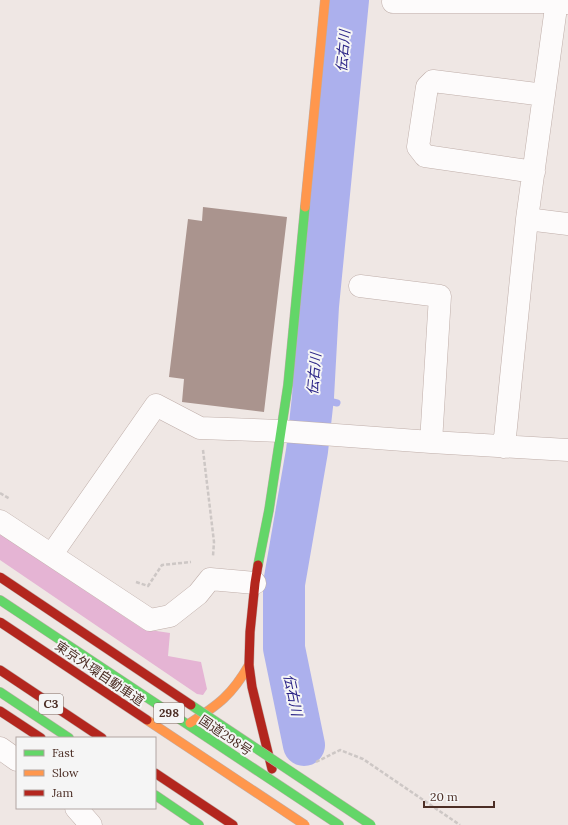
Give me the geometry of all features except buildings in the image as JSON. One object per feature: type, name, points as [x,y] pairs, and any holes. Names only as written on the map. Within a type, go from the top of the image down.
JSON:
[{"type":"main road","points":[[285,825],[252,687],[249,665],[250,632],[255,583],[269,510],[289,432],[290,369],[325,0]]},
{"type":"main road","points":[[0,577],[371,825]]},
{"type":"main road","name":"国道298号","points":[[0,600],[339,825]]},
{"type":"main road","name":"東京外環自動車道","points":[[0,622],[304,825]]},
{"type":"main road","points":[[187,725],[227,696],[239,682],[249,665]]},
{"type":"main road","name":"C3","points":[[0,670],[100,737]]},
{"type":"main road","points":[[0,692],[68,737]]},
{"type":"main road","points":[[0,711],[39,737]]},
{"type":"main road","points":[[156,774],[233,825]]},
{"type":"main road","points":[[156,797],[199,825]]},
{"type":"street","points":[[393,2],[560,2],[544,96],[527,219],[504,447]]},
{"type":"street","points":[[534,172],[425,156],[418,147],[427,87],[433,81],[544,96]]},
{"type":"street","points":[[527,219],[568,224]]},
{"type":"street","points":[[360,286],[440,296],[431,442]]},
{"type":"street","points":[[52,554],[156,405],[200,428],[289,432],[568,450]]},
{"type":"street","points":[[0,521],[150,620],[170,616],[198,594],[210,579],[255,583]]},
{"type":"street","points":[[0,748],[16,759]]},
{"type":"street","points":[[77,809],[91,825]]},
{"type":"path","points":[[200,428],[214,542],[210,579]]},
{"type":"path","points":[[0,492],[13,501]]},
{"type":"path","points":[[135,581],[148,586],[162,565],[191,562]]},
{"type":"path","points":[[314,763],[340,750],[363,759],[460,825]]},
{"type":"shaded area","points":[[0,534],[143,629],[170,633],[168,656],[201,662],[207,689],[203,695],[197,694],[0,560]]},
{"type":"waterway","name":"伝右川","points":[[304,745],[284,648],[284,584],[307,451],[313,397],[318,306],[348,0]]},
{"type":"waterway","points":[[313,397],[337,403]]},
{"type":"traffic: fast","points":[[258,565],[269,510],[288,385],[305,207]]},
{"type":"traffic: fast","points":[[0,600],[339,825]]},
{"type":"traffic: fast","points":[[0,692],[68,737]]},
{"type":"traffic: fast","points":[[191,705],[371,825]]},
{"type":"traffic: fast","points":[[156,796],[199,825]]},
{"type":"traffic: slow","points":[[305,207],[325,0]]},
{"type":"traffic: slow","points":[[190,723],[209,711],[224,698],[237,684],[249,665]]},
{"type":"traffic: slow","points":[[147,720],[305,825]]},
{"type":"traffic: jam","points":[[258,565],[250,632],[249,665],[252,687],[272,769]]},
{"type":"traffic: jam","points":[[0,577],[191,705]]},
{"type":"traffic: jam","points":[[0,622],[147,720]]},
{"type":"traffic: jam","points":[[0,670],[100,737]]},
{"type":"traffic: jam","points":[[0,711],[39,737]]},
{"type":"traffic: jam","points":[[156,774],[233,825]]}]
